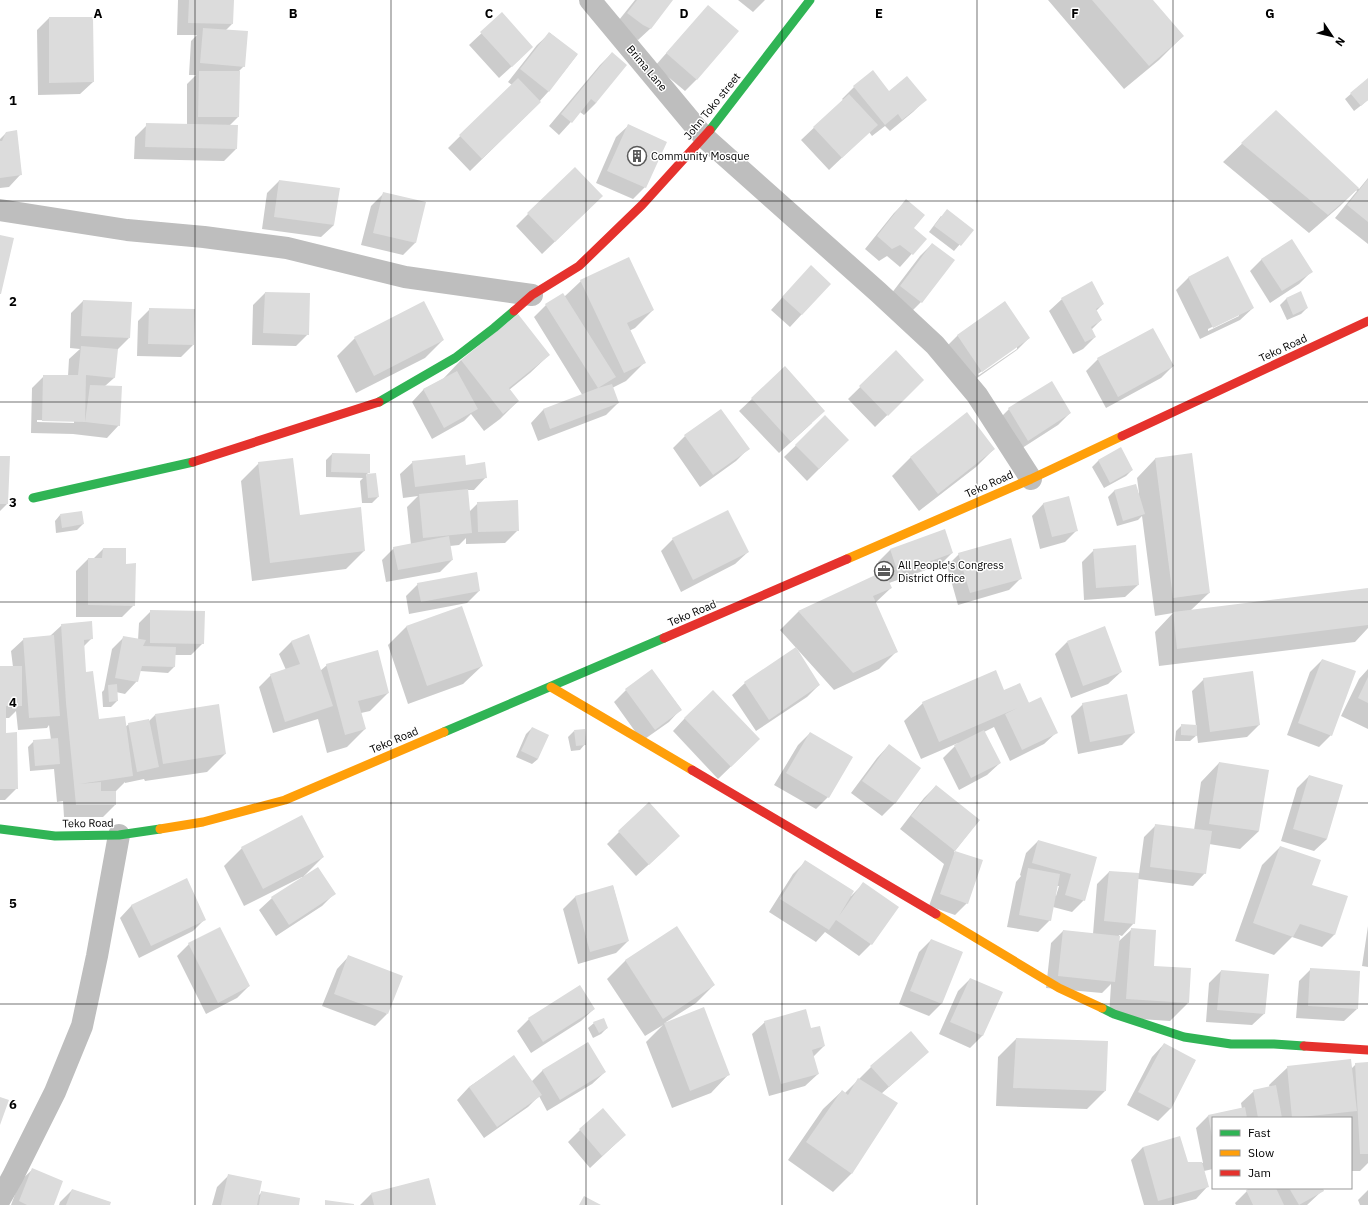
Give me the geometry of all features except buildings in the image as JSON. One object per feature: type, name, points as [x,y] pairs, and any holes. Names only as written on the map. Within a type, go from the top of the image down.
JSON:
[{"type":"street","name":"Brima Lane","points":[[590,0],[704,137],[878,292],[935,345],[977,395],[1031,479]]},
{"type":"street","name":"John Toko street","points":[[33,498],[187,464],[382,401],[455,358],[494,328],[532,295],[579,266],[642,205],[704,137],[810,0]]},
{"type":"street","points":[[0,210],[128,230],[204,237],[287,248],[405,276],[532,295]]},
{"type":"street","name":"Teko Road","points":[[0,829],[55,836],[119,835],[203,822],[285,800],[551,687],[1031,479],[1368,321]]},
{"type":"street","points":[[551,687],[962,929],[1058,988],[1114,1014],[1184,1037],[1231,1044],[1274,1044],[1368,1050]]},
{"type":"street","points":[[0,1199],[55,1092],[82,1026],[97,956],[119,835]]},
{"type":"traffic: fast","points":[[710,130],[810,0]]},
{"type":"traffic: fast","points":[[379,402],[455,358],[514,311]]},
{"type":"traffic: fast","points":[[33,498],[193,462]]},
{"type":"traffic: fast","points":[[444,732],[664,638]]},
{"type":"traffic: fast","points":[[0,829],[55,836],[119,835],[160,829]]},
{"type":"traffic: fast","points":[[1102,1008],[1114,1014],[1184,1037],[1231,1044],[1304,1046]]},
{"type":"traffic: slow","points":[[847,559],[1031,479],[1122,436]]},
{"type":"traffic: slow","points":[[551,687],[692,770]]},
{"type":"traffic: slow","points":[[160,829],[203,822],[285,800],[444,732]]},
{"type":"traffic: slow","points":[[936,914],[1059,988],[1102,1008]]},
{"type":"traffic: jam","points":[[514,311],[532,295],[579,266],[642,205],[710,130]]},
{"type":"traffic: jam","points":[[1122,436],[1368,321]]},
{"type":"traffic: jam","points":[[193,462],[379,402]]},
{"type":"traffic: jam","points":[[664,638],[847,559]]},
{"type":"traffic: jam","points":[[692,770],[936,914]]},
{"type":"traffic: jam","points":[[1304,1046],[1368,1050]]},
{"type":"place","name":"Community Mosque","points":[[637,156]]},
{"type":"place","name":"All People's Congress District Office","points":[[884,571]]}]
